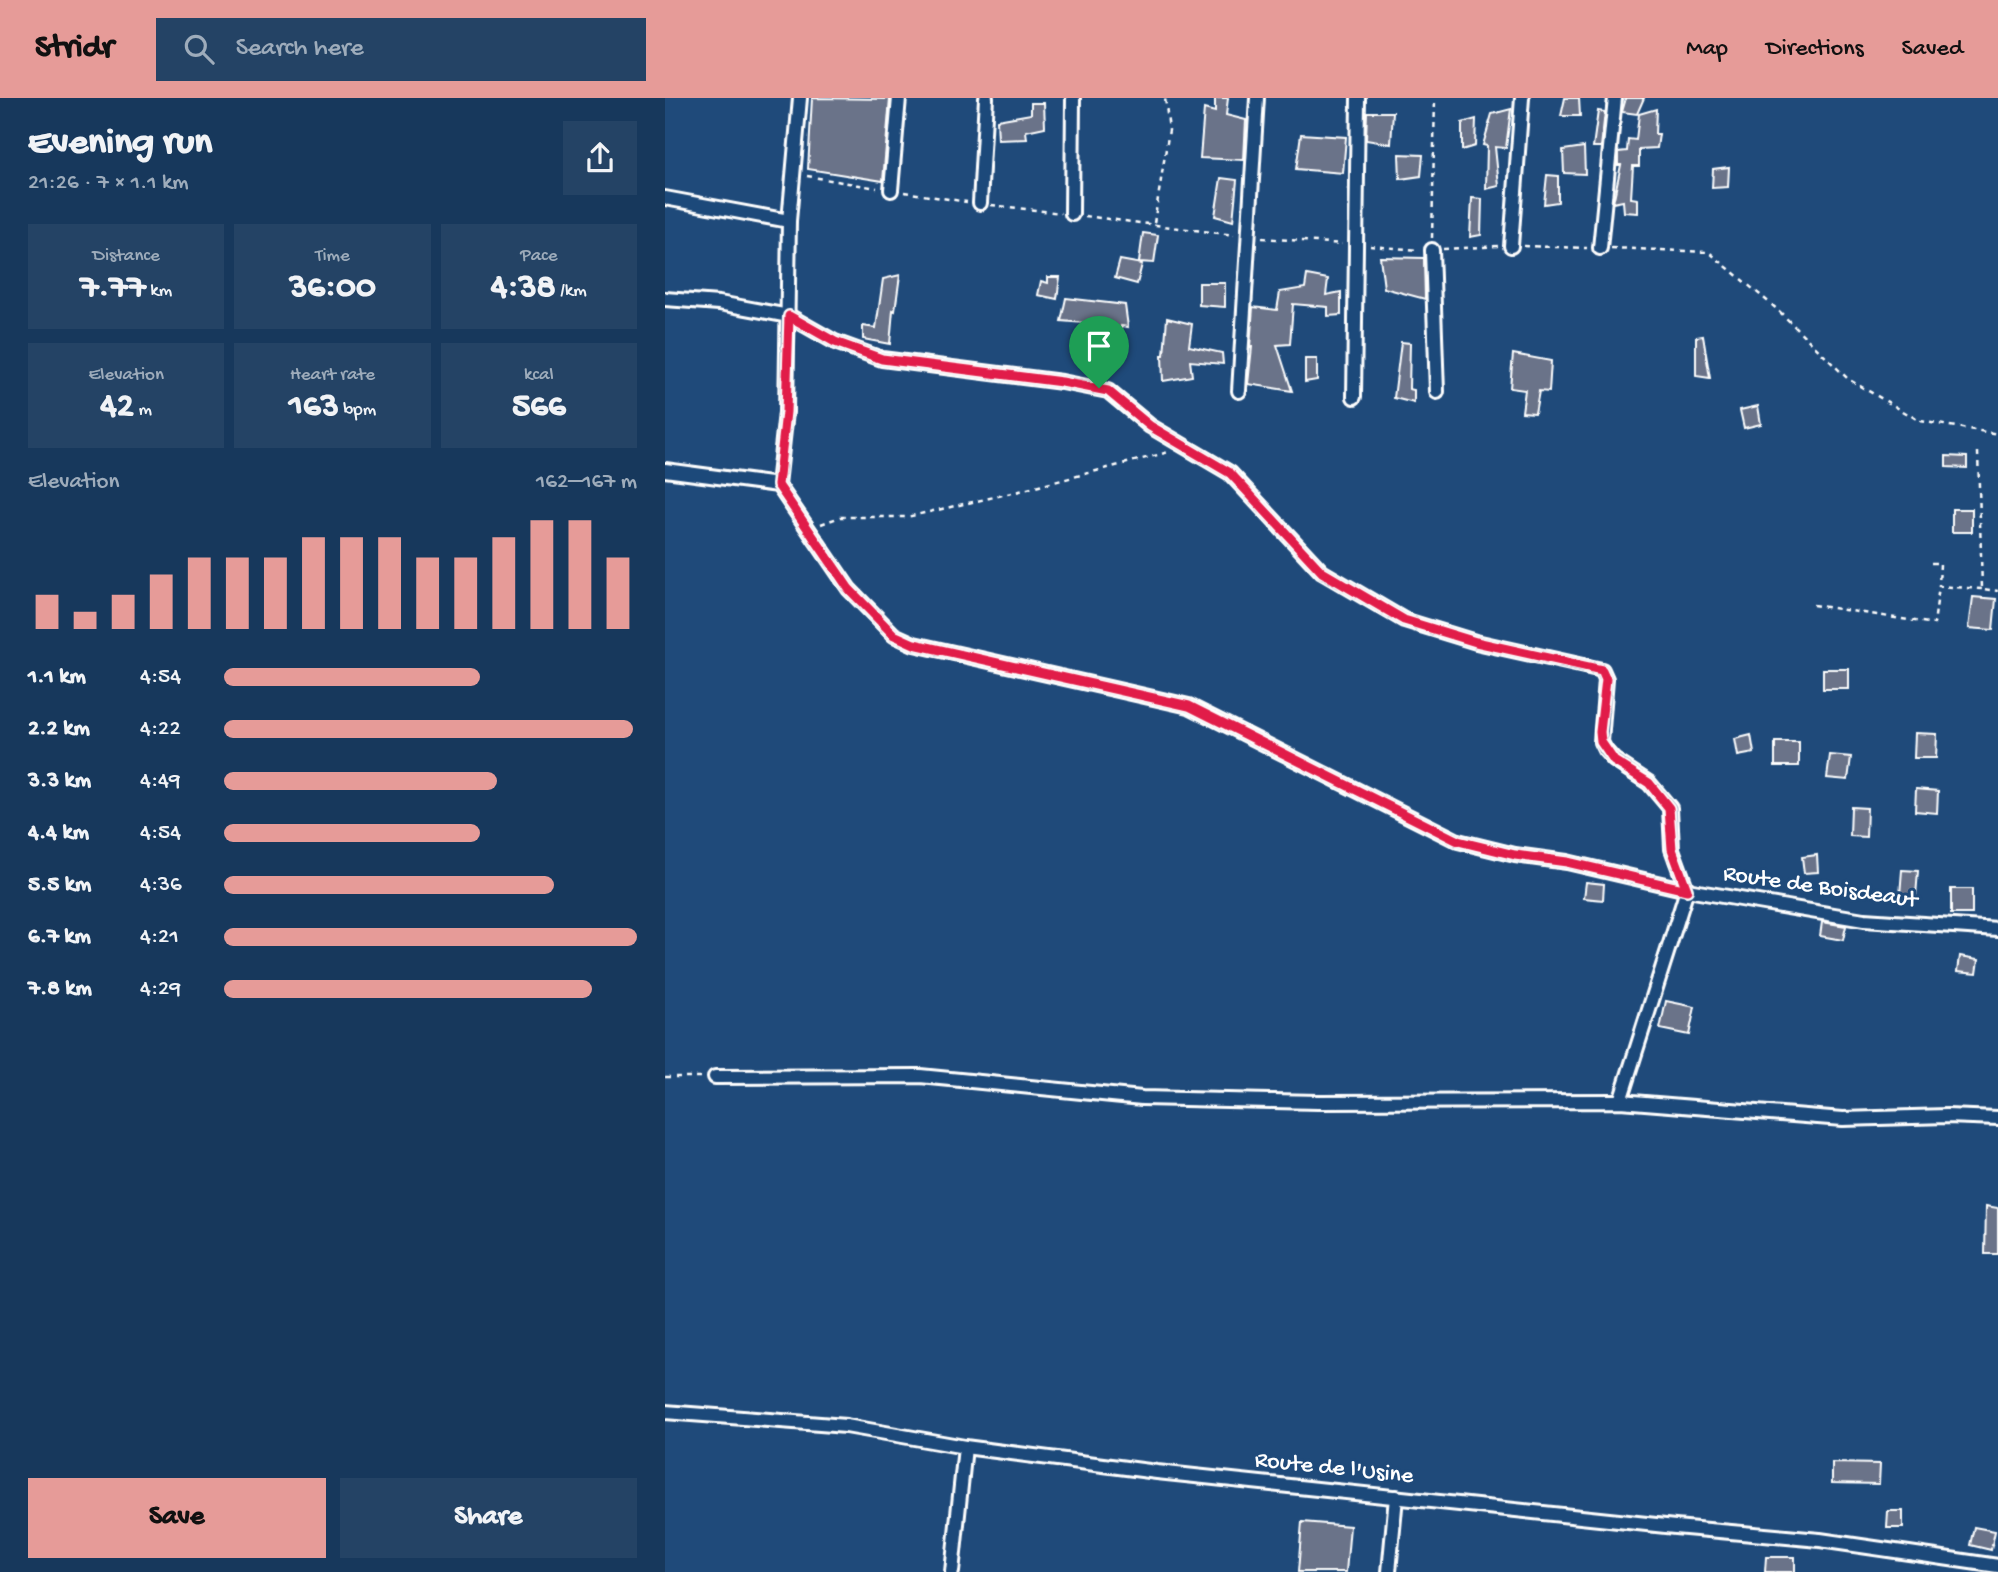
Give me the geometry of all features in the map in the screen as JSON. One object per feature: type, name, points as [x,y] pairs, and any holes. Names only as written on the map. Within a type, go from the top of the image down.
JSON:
[{"type":"street","points":[[665,470],[778,485],[786,412],[789,221],[800,98]]},
{"type":"street","points":[[891,190],[899,98]]},
{"type":"street","points":[[980,203],[986,98]]},
{"type":"street","points":[[1072,214],[1073,98]]},
{"type":"street","points":[[1239,391],[1257,98]]},
{"type":"street","points":[[1354,397],[1358,98]]},
{"type":"street","points":[[1511,246],[1523,98]]},
{"type":"street","points":[[1600,248],[1615,98]]},
{"type":"street","points":[[665,198],[789,221]]},
{"type":"street","points":[[1434,250],[1437,392]]},
{"type":"street","points":[[665,299],[719,303],[789,316],[835,342],[882,359],[1062,382],[1108,391],[1150,426],[1230,473],[1322,572],[1404,620],[1476,642],[1602,670],[1606,679],[1601,742],[1614,761],[1649,783],[1669,808],[1672,849],[1687,890],[1620,1101]]},
{"type":"street","name":"Route de Boisdeaut","points":[[778,485],[849,589],[894,635],[914,644],[1189,706],[1458,841],[1515,855],[1567,862],[1687,890],[1864,920],[1998,929]]},
{"type":"street","points":[[715,1077],[920,1076],[1142,1098],[1318,1102],[1620,1101],[1843,1119],[1947,1116],[1998,1118]]},
{"type":"street","name":"Route de l'Usine","points":[[665,1412],[846,1426],[965,1447],[1157,1472],[1820,1540],[1998,1566]]},
{"type":"street","points":[[952,1572],[965,1447]]},
{"type":"street","points":[[1389,1572],[1396,1497]]},
{"type":"path","points":[[1154,224],[1169,130],[1164,98]]},
{"type":"path","points":[[1434,98],[1434,250]]},
{"type":"path","points":[[794,174],[980,203],[1239,235]]},
{"type":"path","points":[[1251,237],[1347,245]]},
{"type":"path","points":[[1361,246],[1434,250],[1511,246],[1709,253],[1777,310],[1848,379],[1920,421],[1998,434]]},
{"type":"path","points":[[808,529],[840,517],[907,517],[1029,489],[1187,447]]},
{"type":"path","points":[[1978,452],[1982,589]]},
{"type":"path","points":[[1813,605],[1934,624],[1940,563],[1931,563]]},
{"type":"path","points":[[1939,586],[1998,591]]},
{"type":"path","points":[[665,1077],[715,1077]]},
{"type":"building","points":[[812,98],[890,99],[883,181],[808,169]]},
{"type":"building","points":[[1215,98],[1228,98],[1226,115],[1246,120],[1244,160],[1200,158],[1204,109],[1215,112]]},
{"type":"building","points":[[1565,98],[1579,98],[1580,116],[1561,116]]},
{"type":"building","points":[[1626,98],[1644,98],[1637,114],[1622,112]]},
{"type":"building","points":[[1031,103],[1044,103],[1045,127],[1026,131],[1027,139],[998,140],[997,120],[1031,114]]},
{"type":"building","points":[[1511,109],[1506,148],[1495,147],[1499,186],[1486,189],[1487,146],[1483,145],[1492,114]]},
{"type":"building","points":[[1656,109],[1655,134],[1659,134],[1657,148],[1639,149],[1639,166],[1633,166],[1631,198],[1638,199],[1638,213],[1624,212],[1623,201],[1613,203],[1621,165],[1618,165],[1618,152],[1627,151],[1628,139],[1636,140],[1639,114]]},
{"type":"building","points":[[1598,111],[1605,112],[1601,147],[1593,147]]},
{"type":"building","points":[[1367,112],[1393,112],[1391,144],[1366,140]]},
{"type":"building","points":[[1476,119],[1475,146],[1462,150],[1462,123]]},
{"type":"building","points":[[1301,134],[1346,137],[1343,173],[1296,169]]},
{"type":"building","points":[[1584,147],[1585,174],[1564,173],[1563,150]]},
{"type":"building","points":[[1399,154],[1423,155],[1421,176],[1400,179]]},
{"type":"building","points":[[1729,167],[1728,187],[1712,188],[1713,169]]},
{"type":"building","points":[[1547,175],[1558,176],[1558,202],[1544,204]]},
{"type":"building","points":[[1221,178],[1237,180],[1233,221],[1215,216]]},
{"type":"building","points":[[1472,198],[1482,199],[1481,235],[1470,237]]},
{"type":"building","points":[[1143,233],[1158,235],[1154,263],[1139,262]]},
{"type":"building","points":[[1380,257],[1424,258],[1425,299],[1384,288]]},
{"type":"building","points":[[1120,260],[1142,264],[1137,284],[1115,278]]},
{"type":"building","points":[[900,275],[890,344],[863,339],[863,326],[876,328],[883,279]]},
{"type":"building","points":[[1307,275],[1328,279],[1326,295],[1341,292],[1341,315],[1328,316],[1328,307],[1293,304],[1290,344],[1277,345],[1292,391],[1248,384],[1253,307],[1277,310],[1280,292],[1305,288]]},
{"type":"building","points":[[1048,277],[1060,277],[1057,299],[1038,295],[1041,281],[1048,283]]},
{"type":"building","points":[[1199,283],[1225,283],[1225,307],[1199,305]]},
{"type":"building","points":[[1066,298],[1125,305],[1128,327],[1121,326],[1118,351],[1095,346],[1098,324],[1061,321]]},
{"type":"building","points":[[1167,318],[1192,324],[1189,346],[1222,353],[1223,364],[1190,361],[1192,376],[1163,381],[1162,355]]},
{"type":"building","points":[[1703,336],[1710,378],[1696,376],[1696,337]]},
{"type":"building","points":[[1401,342],[1410,343],[1409,389],[1414,390],[1414,403],[1394,398]]},
{"type":"building","points":[[1513,354],[1551,361],[1549,392],[1539,391],[1535,413],[1522,412],[1525,390],[1510,388]]},
{"type":"building","points":[[1305,359],[1317,359],[1317,380],[1305,382]]},
{"type":"building","points":[[1758,406],[1761,424],[1744,428],[1740,410]]},
{"type":"building","points":[[1946,456],[1967,457],[1967,468],[1946,467]]},
{"type":"building","points":[[1952,509],[1972,509],[1972,532],[1952,532]]},
{"type":"building","points":[[1973,597],[1996,599],[1993,630],[1969,628]]},
{"type":"building","points":[[1823,669],[1849,669],[1849,689],[1823,689]]},
{"type":"building","points":[[1915,733],[1937,734],[1936,758],[1914,758]]},
{"type":"building","points":[[1751,735],[1754,753],[1738,756],[1735,739]]},
{"type":"building","points":[[1775,742],[1799,742],[1799,766],[1775,766]]},
{"type":"building","points":[[1830,755],[1851,757],[1848,780],[1827,778]]},
{"type":"building","points":[[1916,789],[1938,791],[1937,813],[1915,811]]},
{"type":"building","points":[[1851,807],[1867,808],[1866,837],[1850,836]]},
{"type":"building","points":[[1817,855],[1818,872],[1804,873],[1802,857]]},
{"type":"building","points":[[1902,870],[1918,871],[1916,896],[1900,895]]},
{"type":"building","points":[[1586,882],[1604,884],[1603,900],[1584,898]]},
{"type":"building","points":[[1951,889],[1972,889],[1972,914],[1951,914]]},
{"type":"building","points":[[1822,922],[1846,926],[1843,940],[1820,936]]},
{"type":"building","points":[[1960,956],[1979,959],[1977,973],[1958,971]]},
{"type":"building","points":[[1666,1001],[1695,1007],[1689,1035],[1660,1029]]},
{"type":"building","points":[[1986,1206],[1998,1208],[1998,1254],[1985,1254]]},
{"type":"building","points":[[1832,1463],[1880,1464],[1879,1484],[1832,1483]]},
{"type":"building","points":[[1888,1511],[1903,1511],[1903,1528],[1887,1528]]},
{"type":"building","points":[[1302,1522],[1350,1526],[1346,1572],[1298,1572]]},
{"type":"building","points":[[1974,1527],[1995,1531],[1991,1550],[1970,1545]]},
{"type":"building","points":[[1766,1557],[1795,1557],[1795,1572],[1765,1572]]},
{"type":"route","points":[[789,316],[835,342],[882,359],[1099,388],[1108,391],[1150,426],[1230,473],[1322,572],[1404,620],[1476,642],[1602,670],[1606,679],[1601,742],[1614,761],[1649,783],[1664,799],[1671,818],[1669,835],[1672,849],[1687,890],[1567,862],[1515,855],[1458,841],[1189,706],[914,644],[894,635],[849,589],[778,485],[786,412],[789,316]]}]
